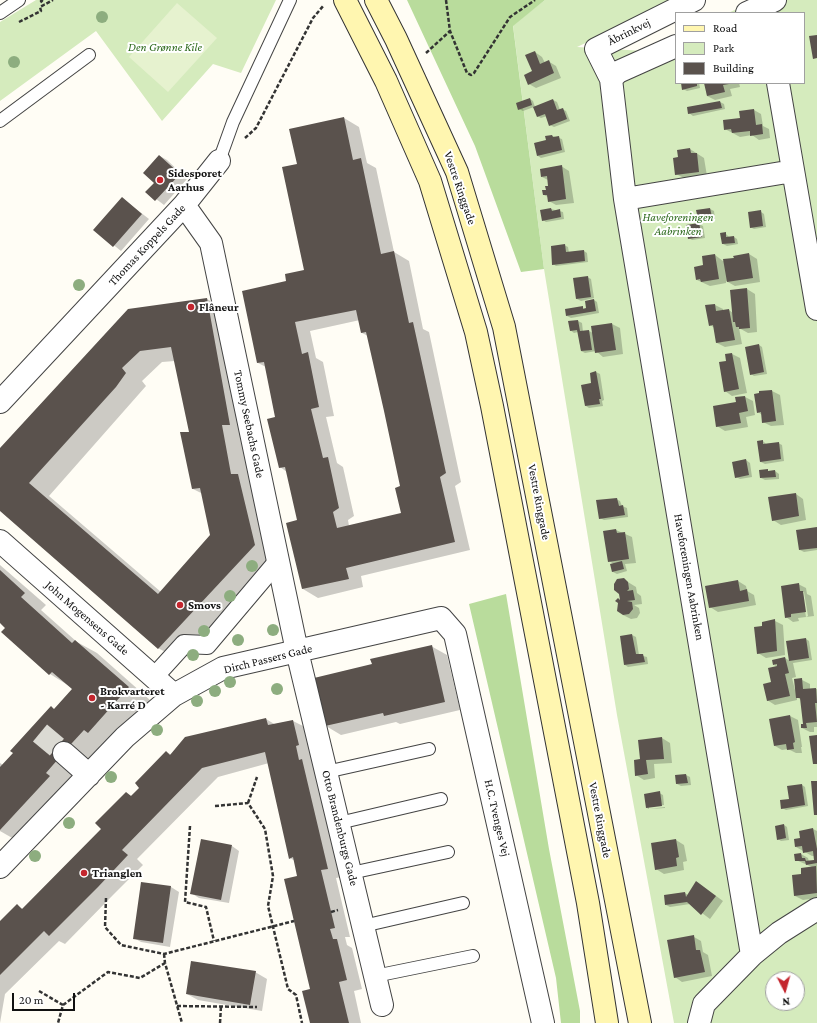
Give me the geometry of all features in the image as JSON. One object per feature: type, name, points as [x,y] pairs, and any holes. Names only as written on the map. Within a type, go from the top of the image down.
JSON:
[{"type":"main road","points":[[345,0],[374,54],[430,181],[476,332],[492,406],[588,903],[607,1023]]},
{"type":"main road","name":"Vestre Ringgade","points":[[376,0],[410,68],[457,172],[504,327],[640,1023]]},
{"type":"street","name":"Åbrinkvej","points":[[611,79],[596,49],[694,0]]},
{"type":"street","points":[[611,79],[618,72],[675,46]]},
{"type":"street","name":"Haveforeningen Aabrinken","points":[[611,79],[625,199],[752,955]]},
{"type":"street","points":[[778,84],[793,171],[813,257],[817,309]]},
{"type":"street","name":"Thomas Koppels Gade","points":[[0,402],[184,206],[219,161]]},
{"type":"street","points":[[625,199],[793,171]]},
{"type":"street","name":"Tommy Seebachs Gade","points":[[184,206],[211,243],[297,651]]},
{"type":"street","name":"John Mogensens Gade","points":[[0,541],[174,695]]},
{"type":"street","points":[[154,677],[184,644],[207,645],[278,561]]},
{"type":"street","name":"Dirch Passers Gade","points":[[0,867],[125,737],[174,695],[223,668],[441,618]]},
{"type":"street","name":"H.C. Tvenges Vej","points":[[441,618],[455,634],[543,1023]]},
{"type":"street","name":"Otto Brandenburgs Gade","points":[[297,651],[382,1005]]},
{"type":"street","points":[[64,753],[89,774]]},
{"type":"street","points":[[699,1023],[704,1004],[752,955],[779,933],[817,909]]},
{"type":"lane","points":[[0,13],[19,0]]},
{"type":"lane","name":"Thomas Koppels Gade","points":[[219,161],[233,122],[290,0]]},
{"type":"lane","points":[[0,121],[89,55]]},
{"type":"lane","points":[[326,772],[430,749]]},
{"type":"lane","points":[[339,823],[441,799]]},
{"type":"lane","points":[[350,873],[448,852]]},
{"type":"lane","points":[[363,926],[463,903]]},
{"type":"lane","points":[[375,976],[473,956]]},
{"type":"path","points":[[43,0],[41,1],[44,5]]},
{"type":"path","points":[[14,25],[41,11],[40,7],[53,0]]},
{"type":"path","points":[[219,161],[256,128],[313,18],[328,0]]},
{"type":"path","points":[[446,0],[450,31],[468,73],[471,75],[474,73],[510,17],[535,0]]},
{"type":"path","points":[[410,68],[450,31]]},
{"type":"path","points":[[248,803],[257,777]]},
{"type":"path","points":[[215,806],[248,803]]},
{"type":"path","points":[[248,803],[265,829],[273,876],[268,906],[288,989],[296,995],[302,1023]]},
{"type":"path","points":[[190,826],[185,902],[206,907],[214,941]]},
{"type":"path","points":[[106,898],[105,927],[121,945],[164,954],[294,921]]},
{"type":"path","points":[[164,954],[165,963],[182,1023]]},
{"type":"path","points":[[58,1023],[63,1005],[108,972],[140,978],[165,963]]},
{"type":"path","points":[[39,991],[63,1005]]},
{"type":"path","points":[[177,1006],[257,1007]]},
{"type":"path","points":[[220,1023],[221,1006]]},
{"type":"green space","name":"Den Grønne Kile","points":[[36,0],[276,0],[241,73],[213,64],[162,121],[96,31],[0,101],[0,22]]},
{"type":"green space","points":[[407,0],[545,0],[513,26],[544,269],[521,272],[475,146]]},
{"type":"green space","name":"Haveforeningen Aabrinken","points":[[545,0],[676,0],[577,47],[644,51],[675,37],[675,84],[805,84],[805,12],[730,12],[757,0],[817,0],[817,1023],[674,1023],[617,715],[544,269],[513,25]]},
{"type":"green space","points":[[177,3],[217,38],[168,92],[129,57]]},
{"type":"green space","points":[[506,594],[549,849],[580,1011],[580,1023],[561,1023],[556,978],[469,604]]},
{"type":"building","points":[[817,35],[817,58],[813,59],[809,36]]},
{"type":"building","points":[[535,51],[540,64],[549,60],[554,73],[528,85],[524,75],[532,71],[525,55]]},
{"type":"building","points":[[681,84],[697,84],[697,86],[682,90]]},
{"type":"building","points":[[704,84],[729,84],[723,85],[725,92],[707,96]]},
{"type":"building","points":[[530,98],[532,105],[518,110],[516,103]]},
{"type":"building","points":[[553,99],[557,110],[563,108],[567,119],[549,126],[545,114],[537,117],[533,107]]},
{"type":"building","points":[[720,101],[722,108],[688,114],[687,107]]},
{"type":"building","points":[[754,109],[756,125],[762,124],[763,134],[750,136],[750,131],[732,133],[731,129],[724,130],[723,120],[740,118],[739,111]]},
{"type":"building","points":[[344,117],[353,160],[361,158],[381,254],[394,251],[409,323],[413,322],[446,473],[440,477],[455,542],[346,568],[349,579],[302,589],[286,523],[297,520],[285,467],[279,468],[267,419],[275,417],[264,362],[257,363],[242,291],[286,281],[285,274],[304,270],[282,167],[297,164],[289,129]],"holes":[[[356,310],[361,333],[366,332],[384,411],[400,486],[395,488],[401,513],[337,528],[333,512],[339,508],[328,457],[323,458],[311,409],[319,407],[308,352],[302,354],[295,322]]]},
{"type":"building","points":[[552,135],[553,137],[559,136],[562,150],[537,156],[534,143],[546,140],[545,136]]},
{"type":"building","points":[[690,148],[691,153],[697,153],[699,172],[675,175],[673,158],[678,157],[677,150]]},
{"type":"building","points":[[159,155],[180,174],[155,201],[145,192],[154,183],[143,173]]},
{"type":"building","points":[[562,165],[566,199],[548,202],[547,195],[543,195],[542,190],[546,190],[545,186],[548,186],[547,176],[541,177],[540,169]]},
{"type":"building","points":[[122,197],[142,214],[113,247],[93,230]]},
{"type":"building","points":[[551,208],[552,211],[560,209],[561,217],[542,221],[540,210]]},
{"type":"building","points":[[710,208],[712,217],[698,219],[696,210]]},
{"type":"building","points":[[761,210],[763,226],[750,228],[748,212]]},
{"type":"building","points":[[699,223],[702,237],[688,239],[686,225]]},
{"type":"building","points":[[726,232],[726,237],[734,236],[735,243],[722,244],[720,233]]},
{"type":"building","points":[[565,244],[566,252],[584,250],[585,261],[552,265],[551,246]]},
{"type":"building","points":[[749,253],[753,278],[727,282],[723,259],[734,258],[733,256]]},
{"type":"building","points":[[715,254],[719,279],[701,282],[700,279],[696,280],[694,267],[703,265],[702,256]]},
{"type":"building","points":[[588,276],[591,297],[576,299],[573,278]]},
{"type":"building","points":[[747,288],[750,328],[739,329],[739,327],[736,327],[735,322],[733,322],[730,290]]},
{"type":"building","points":[[207,298],[230,425],[222,425],[231,474],[238,474],[255,545],[158,649],[0,511],[0,448],[128,309]],"holes":[[[171,347],[189,432],[180,432],[192,489],[200,488],[210,535],[158,594],[29,483],[116,387],[126,373],[122,368],[140,351]]]},
{"type":"building","points":[[594,299],[596,311],[566,316],[565,309],[583,306],[583,309],[586,308],[585,301]]},
{"type":"building","points":[[715,304],[716,311],[729,309],[735,340],[716,343],[713,325],[709,326],[705,305]]},
{"type":"building","points":[[578,320],[580,331],[589,330],[592,350],[581,351],[577,330],[570,331],[568,321]]},
{"type":"building","points":[[612,323],[616,350],[595,353],[591,326]]},
{"type":"building","points":[[759,344],[764,372],[750,375],[745,347]]},
{"type":"building","points":[[732,353],[739,389],[724,392],[719,362],[726,361],[725,354]]},
{"type":"building","points":[[596,371],[601,399],[599,399],[600,404],[585,406],[581,385],[591,383],[590,373]]},
{"type":"building","points":[[772,390],[776,421],[762,423],[761,412],[757,413],[754,394],[759,393],[759,391]]},
{"type":"building","points":[[745,396],[748,411],[739,413],[741,423],[716,427],[713,406],[736,402],[735,397]]},
{"type":"building","points":[[763,440],[763,444],[779,442],[781,459],[760,462],[757,441]]},
{"type":"building","points":[[746,459],[749,475],[735,478],[732,462]]},
{"type":"building","points":[[768,469],[768,471],[775,470],[776,477],[760,478],[759,470]]},
{"type":"building","points":[[796,493],[799,516],[772,521],[768,497]]},
{"type":"building","points":[[617,498],[619,506],[623,505],[625,515],[599,519],[596,500]]},
{"type":"building","points":[[817,527],[817,548],[799,550],[796,530]]},
{"type":"building","points":[[616,529],[617,533],[625,532],[629,559],[608,562],[603,531]]},
{"type":"building","points":[[622,561],[624,569],[612,572],[610,564]]},
{"type":"building","name":"Brokvarteret - Karré D","points":[[0,570],[25,593],[21,597],[72,643],[75,640],[129,687],[88,733],[84,730],[72,743],[46,773],[50,776],[0,830],[0,767],[13,753],[10,751],[51,706],[54,709],[72,689],[52,672],[49,675],[1,632],[5,628],[0,623]]},
{"type":"building","points":[[624,578],[628,582],[629,589],[627,591],[633,590],[635,600],[627,601],[632,602],[633,609],[629,614],[623,615],[617,611],[618,603],[615,601],[618,598],[620,600],[619,594],[614,590],[614,584],[617,579]]},
{"type":"building","points":[[738,580],[740,591],[747,589],[749,601],[709,608],[705,586]]},
{"type":"building","points":[[799,583],[800,591],[803,591],[806,612],[791,614],[791,617],[785,618],[781,586]]},
{"type":"building","points":[[775,619],[777,651],[757,654],[754,627],[762,626],[762,622]]},
{"type":"building","points":[[632,634],[636,654],[643,654],[645,662],[624,665],[620,636]]},
{"type":"building","points":[[806,638],[809,658],[789,661],[786,641]]},
{"type":"building","points":[[432,645],[445,702],[384,716],[383,713],[325,726],[314,678],[372,664],[370,659]]},
{"type":"building","points":[[785,657],[789,673],[785,674],[790,696],[767,701],[763,684],[771,682],[768,668],[777,666],[777,664],[773,665],[772,660]]},
{"type":"building","points":[[802,678],[803,689],[816,688],[817,703],[815,703],[817,722],[806,723],[807,728],[801,728],[801,724],[803,724],[800,698],[796,698],[794,679]]},
{"type":"building","points":[[790,715],[795,742],[793,743],[794,749],[787,750],[786,744],[774,746],[769,719]]},
{"type":"building","name":"Trianglen","points":[[266,718],[268,725],[293,720],[299,745],[296,746],[299,760],[302,759],[328,869],[321,870],[335,928],[330,929],[333,939],[337,939],[347,980],[339,982],[349,1023],[310,1023],[302,991],[310,989],[284,879],[297,876],[293,857],[289,859],[265,752],[202,768],[122,850],[128,855],[98,887],[49,936],[44,931],[0,975],[0,921],[17,904],[22,909],[101,829],[95,823],[126,792],[131,796],[139,788],[135,783],[166,751],[170,755],[185,737]]},
{"type":"building","points":[[817,735],[817,764],[813,764],[809,736]]},
{"type":"building","points":[[662,737],[664,759],[646,760],[648,774],[635,776],[634,760],[640,759],[638,740]]},
{"type":"building","points":[[686,774],[688,783],[676,784],[675,775]]},
{"type":"building","points":[[811,781],[817,781],[817,815],[814,815]]},
{"type":"building","points":[[802,784],[805,805],[781,809],[780,800],[789,799],[787,786]]},
{"type":"building","points":[[660,791],[662,806],[646,808],[644,794]]},
{"type":"building","points":[[784,824],[786,838],[777,840],[775,826]]},
{"type":"building","points":[[813,828],[817,849],[817,863],[806,865],[805,861],[814,860],[813,851],[803,853],[802,846],[795,847],[794,839],[800,838],[799,831]]},
{"type":"building","points":[[201,839],[232,845],[221,900],[190,894]]},
{"type":"building","points":[[676,839],[679,857],[676,858],[677,866],[655,870],[651,843]]},
{"type":"building","points":[[801,853],[802,858],[805,858],[806,861],[795,861],[794,854]]},
{"type":"building","points":[[816,866],[817,893],[794,896],[792,875],[801,874],[801,868]]},
{"type":"building","points":[[696,881],[716,896],[701,915],[687,902],[665,905],[664,895],[685,892],[686,897]]},
{"type":"building","points":[[141,882],[171,886],[163,943],[133,939]]},
{"type":"building","points":[[694,935],[696,950],[700,950],[705,972],[674,978],[667,940]]},
{"type":"building","points":[[191,961],[256,971],[250,1005],[186,994]]},
{"type":"tunnel","points":[[40,733],[64,753]]},
{"type":"place","name":"Sidesporet Aarhus","points":[[160,180]]},
{"type":"place","name":"Flâneur","points":[[191,307]]},
{"type":"place","name":"Smovs","points":[[180,605]]},
{"type":"place","name":"Brokvarteret - Karré D","points":[[92,698]]},
{"type":"place","name":"Trianglen","points":[[84,873]]}]
